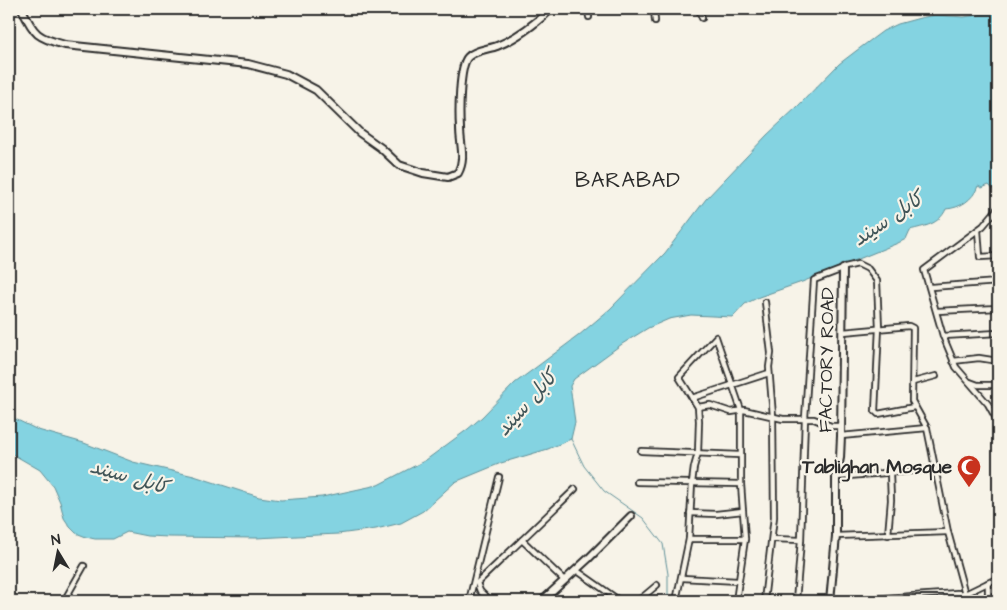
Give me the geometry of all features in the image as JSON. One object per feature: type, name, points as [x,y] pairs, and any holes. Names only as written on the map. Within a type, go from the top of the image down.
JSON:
[{"type":"street","points":[[22,9],[31,28],[46,40],[65,45],[248,64],[286,74],[316,90],[360,133],[381,148],[399,165],[423,173],[448,177],[458,173],[462,165],[460,77],[463,65],[469,56],[498,46],[520,34],[551,9]]},
{"type":"street","points":[[588,9],[589,17]]},
{"type":"street","points":[[654,9],[655,21]]},
{"type":"street","points":[[699,9],[702,18]]},
{"type":"street","points":[[998,208],[978,230],[924,270],[943,336],[956,367],[988,404],[998,422]]},
{"type":"street","points":[[978,230],[980,257],[998,256]]},
{"type":"street","points":[[796,601],[801,540],[812,284],[814,280],[849,265],[858,264],[868,269],[876,278],[879,328],[874,411],[878,414],[914,407]]},
{"type":"street","name":"FACTORY ROAD","points":[[830,601],[836,536],[836,477],[840,458],[841,436],[843,269]]},
{"type":"street","points":[[930,288],[998,282]]},
{"type":"street","points":[[764,601],[774,517],[771,353],[765,302]]},
{"type":"street","points":[[937,311],[998,308]]},
{"type":"street","points":[[843,332],[912,327],[912,402],[927,428],[948,532],[965,594]]},
{"type":"street","points":[[943,336],[998,333]]},
{"type":"street","points":[[676,601],[689,539],[692,483],[698,453],[699,421],[698,407],[680,377],[716,337],[741,410],[740,455],[745,539],[736,601]]},
{"type":"street","points":[[954,361],[979,358],[998,361]]},
{"type":"street","points":[[692,398],[770,373]]},
{"type":"street","points":[[913,382],[936,376]]},
{"type":"street","points":[[969,382],[978,385],[998,385]]},
{"type":"street","points":[[698,407],[706,404],[732,412],[741,410],[791,420],[814,419],[831,426],[841,426]]},
{"type":"street","points":[[841,436],[927,428]]},
{"type":"street","points":[[641,451],[740,455]]},
{"type":"street","points":[[836,477],[935,468]]},
{"type":"street","points":[[888,536],[891,500],[890,473]]},
{"type":"street","points":[[469,601],[499,477]]},
{"type":"street","points":[[638,482],[741,484]]},
{"type":"street","points":[[490,601],[480,591],[477,583],[575,489]]},
{"type":"street","points":[[690,512],[716,514],[743,511]]},
{"type":"street","points":[[542,601],[631,516]]},
{"type":"street","points":[[836,536],[888,536],[948,532]]},
{"type":"street","points":[[689,539],[745,539]]},
{"type":"street","points":[[772,539],[801,540]]},
{"type":"street","points":[[522,540],[564,580]]},
{"type":"street","points":[[64,601],[84,566]]},
{"type":"street","points":[[576,570],[620,601]]},
{"type":"street","points":[[682,578],[738,581]]},
{"type":"street","points":[[842,601],[965,594],[998,578]]},
{"type":"street","points":[[988,583],[988,601]]},
{"type":"street","points":[[638,601],[657,586]]},
{"type":"water","name":"کابل سيند","points":[[998,12],[998,195],[989,185],[982,188],[978,186],[973,195],[965,202],[956,207],[946,209],[935,222],[910,230],[906,239],[802,282],[759,297],[745,304],[733,317],[691,315],[669,319],[648,328],[622,344],[574,379],[570,386],[575,422],[571,439],[548,449],[501,463],[455,482],[423,511],[401,523],[376,529],[338,534],[256,538],[147,536],[127,532],[113,539],[95,539],[76,533],[70,527],[64,518],[53,486],[40,470],[9,452],[9,416],[38,430],[84,443],[133,462],[194,476],[259,497],[281,500],[322,497],[378,485],[426,460],[468,429],[515,383],[578,336],[610,309],[665,253],[706,199],[767,135],[839,64],[856,51],[883,31],[898,24],[935,15],[964,17]]},
{"type":"waterway","points":[[571,439],[584,466],[604,491],[643,518],[663,544],[668,574],[668,601]]},
{"type":"place","name":"Tablighan Mosque","points":[[969,488]]},
{"type":"district","name":"BARABAD","points":[[628,180]]}]
